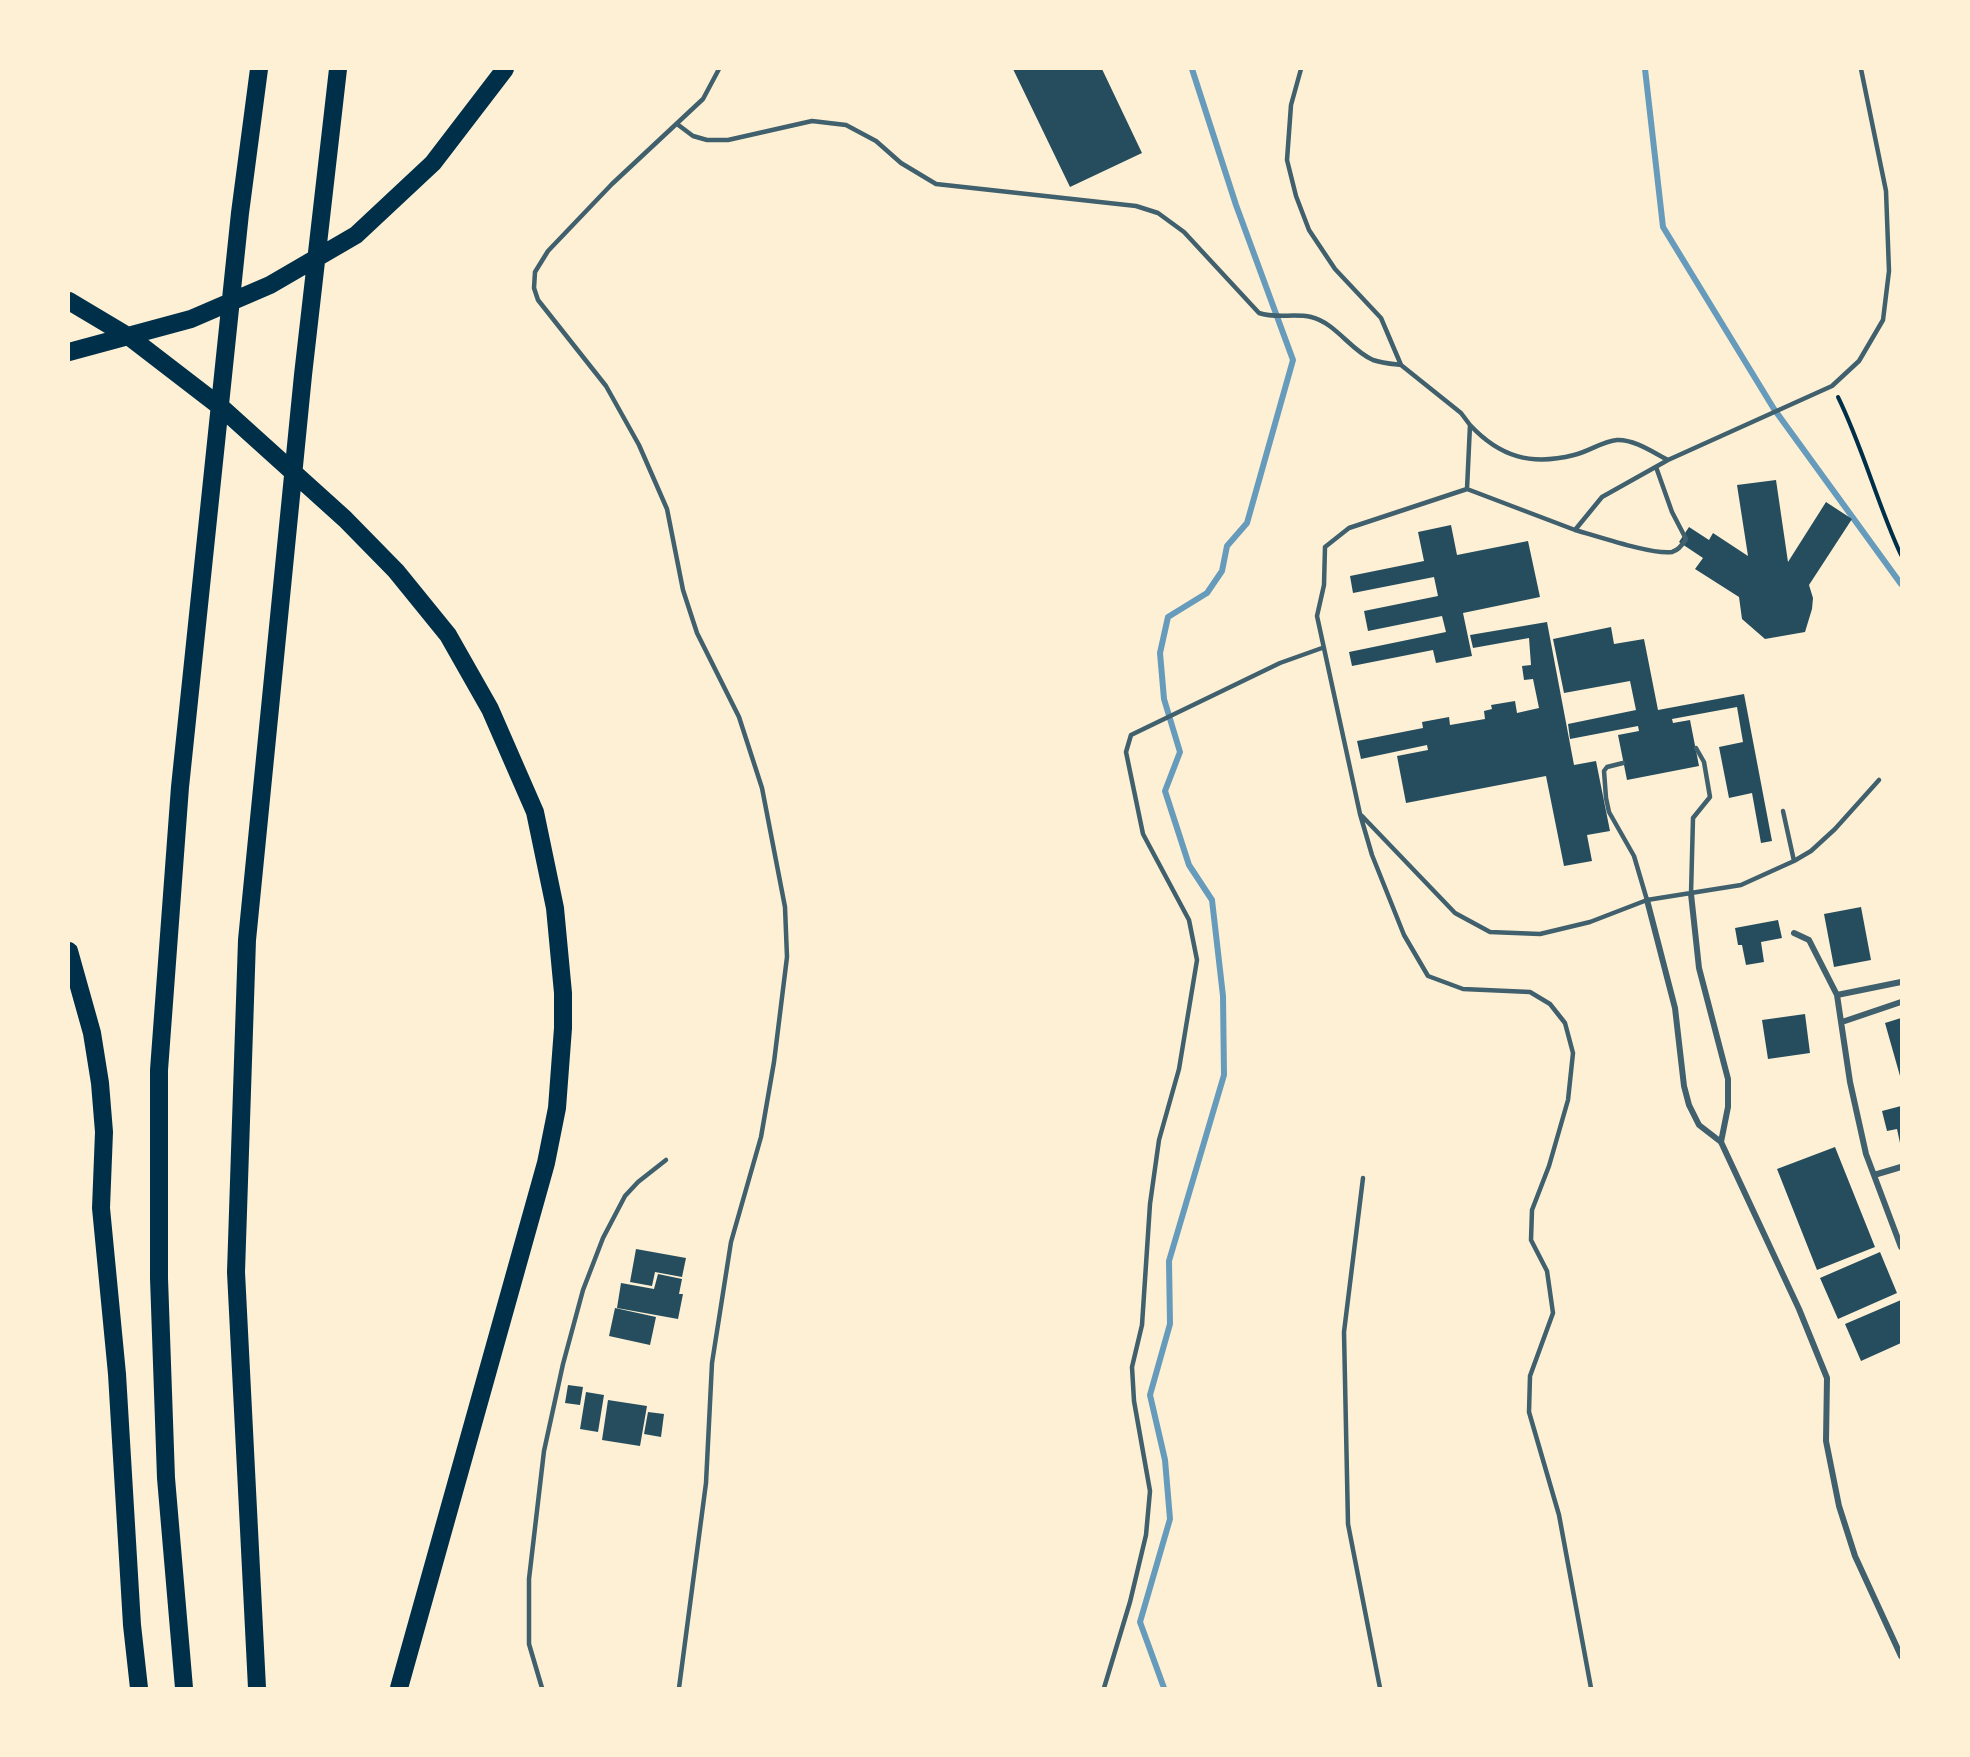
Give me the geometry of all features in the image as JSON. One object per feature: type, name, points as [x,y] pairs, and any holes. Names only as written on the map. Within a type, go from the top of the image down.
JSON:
[{"type":"highway","points":[[184,1688],[166,1478],[159,1278],[159,1070],[180,787],[240,213],[259,69]]},
{"type":"highway","points":[[257,1688],[236,1272],[241,1077],[251,894],[338,69]]},
{"type":"highway","points":[[69,352],[191,318],[270,285],[356,235],[433,163],[504,69]]},
{"type":"highway","points":[[69,301],[131,338],[222,408],[345,519],[396,571],[448,635],[490,710],[535,812],[555,908],[563,993],[557,1108],[546,1163],[399,1688]]},
{"type":"highway","points":[[69,951],[90,1023],[100,1083],[104,1132],[102,1216],[117,1374],[132,1625],[139,1688]]},
{"type":"street","points":[[1690,894],[1699,968],[1728,1079],[1728,1107],[1721,1142]]},
{"type":"street","points":[[1647,900],[1675,1008],[1684,1086],[1689,1105],[1699,1125],[1721,1142],[1799,1309],[1827,1378],[1826,1441],[1839,1506],[1855,1556],[1901,1656]]},
{"type":"street","points":[[1794,933],[1809,940],[1837,995],[1851,1082],[1874,1175],[1901,1247]]},
{"type":"street","points":[[1837,995],[1901,982]]},
{"type":"street","points":[[1842,1022],[1901,1002]]},
{"type":"street","points":[[1874,1175],[1901,1167]]},
{"type":"lane","points":[[679,1688],[692,1606],[706,1483],[712,1363],[732,1242],[761,1137],[774,1062],[787,957],[785,907],[762,788],[739,717],[697,633],[683,590],[667,510],[639,445],[606,386],[538,300],[533,280],[548,251],[612,184],[703,99],[719,69]]},
{"type":"lane","points":[[1300,69],[1291,105],[1287,160],[1296,196],[1309,230],[1335,269],[1380,318],[1401,365],[1461,413],[1486,443],[1517,458],[1540,460],[1573,455],[1617,440],[1635,444],[1668,460]]},
{"type":"lane","points":[[1575,530],[1602,497],[1668,460],[1832,386],[1859,361],[1883,320],[1889,271],[1886,191],[1861,69]]},
{"type":"lane","points":[[677,124],[693,136],[707,140],[728,140],[812,121],[846,124],[876,141],[901,163],[936,184],[1136,206],[1158,213],[1184,232],[1260,313],[1272,317],[1311,317],[1328,326],[1350,345],[1374,360],[1401,365]]},
{"type":"lane","points":[[1467,489],[1470,425]]},
{"type":"lane","points":[[1591,1688],[1559,1515],[1529,1412],[1530,1376],[1553,1313],[1547,1271],[1531,1240],[1532,1210],[1568,1100],[1573,1053],[1565,1023],[1550,1004],[1530,992],[1463,989],[1428,976],[1404,935],[1387,895],[1360,814],[1322,648],[1317,616],[1324,585],[1325,548],[1349,528],[1467,489],[1575,530],[1644,548],[1673,552],[1681,547],[1686,539],[1672,512],[1656,466]]},
{"type":"lane","points":[[1104,1688],[1130,1602],[1146,1535],[1150,1491],[1134,1401],[1132,1367],[1142,1325],[1150,1204],[1160,1140],[1179,1069],[1197,960],[1189,920],[1143,834],[1126,752],[1131,735],[1280,663],[1322,648]]},
{"type":"lane","points":[[1690,894],[1694,818],[1710,797],[1704,762],[1696,748]]},
{"type":"lane","points":[[1623,763],[1607,767],[1604,771],[1605,798],[1609,812],[1634,856],[1647,900]]},
{"type":"lane","points":[[1360,814],[1455,913],[1490,933],[1540,934],[1590,922],[1647,900],[1741,885],[1794,861],[1811,851],[1835,829],[1879,780]]},
{"type":"lane","points":[[1783,811],[1794,861]]},
{"type":"lane","points":[[542,1688],[529,1644],[529,1579],[544,1450],[563,1364],[582,1290],[603,1238],[625,1196],[638,1182],[666,1160]]},
{"type":"lane","points":[[1363,1178],[1344,1332],[1348,1524],[1380,1688]]},
{"type":"path","points":[[1832,386],[1857,435],[1882,514],[1901,555]]},
{"type":"building","points":[[1013,69],[1102,69],[1142,153],[1070,187]]},
{"type":"building","points":[[1776,480],[1788,562],[1826,502],[1852,519],[1809,585],[1813,598],[1805,632],[1765,639],[1742,619],[1739,597],[1695,569],[1703,558],[1679,542],[1689,527],[1709,540],[1713,533],[1748,556],[1737,485]]},
{"type":"building","points":[[1451,525],[1457,555],[1528,541],[1540,597],[1463,613],[1472,656],[1436,663],[1433,650],[1352,666],[1349,652],[1446,632],[1442,616],[1368,631],[1364,611],[1438,596],[1434,577],[1353,593],[1350,576],[1424,561],[1418,532]]},
{"type":"building","points":[[1547,622],[1574,765],[1596,761],[1610,831],[1587,835],[1592,861],[1564,866],[1546,776],[1406,803],[1397,756],[1428,750],[1427,745],[1361,759],[1357,741],[1423,728],[1422,722],[1449,717],[1450,725],[1485,719],[1484,711],[1492,709],[1491,705],[1515,701],[1517,713],[1539,708],[1533,679],[1524,680],[1522,666],[1531,665],[1529,638],[1473,648],[1470,635]]},
{"type":"building","points":[[1611,627],[1614,644],[1644,639],[1658,710],[1744,694],[1772,841],[1761,843],[1752,793],[1729,798],[1719,747],[1743,742],[1737,707],[1672,719],[1673,723],[1690,720],[1699,766],[1627,780],[1618,735],[1639,731],[1638,726],[1570,739],[1568,724],[1636,710],[1630,681],[1564,693],[1553,639]]},
{"type":"building","points":[[1861,907],[1871,960],[1834,967],[1824,914]]},
{"type":"building","points":[[1778,920],[1782,938],[1761,942],[1764,962],[1746,965],[1742,945],[1738,945],[1735,928]]},
{"type":"building","points":[[1805,1014],[1810,1053],[1768,1059],[1762,1020]]},
{"type":"building","points":[[1901,1018],[1901,1076],[1900,1076],[1885,1023]]},
{"type":"building","points":[[1901,1106],[1900,1143],[1897,1129],[1887,1131],[1882,1111]]},
{"type":"building","points":[[1835,1147],[1875,1247],[1817,1270],[1777,1169]]},
{"type":"building","points":[[636,1249],[686,1258],[682,1277],[655,1272],[652,1286],[630,1282]]},
{"type":"building","points":[[1880,1252],[1897,1293],[1838,1319],[1820,1278]]},
{"type":"building","points":[[658,1274],[682,1279],[679,1294],[683,1294],[678,1319],[617,1308],[621,1283],[654,1289]]},
{"type":"building","points":[[1901,1300],[1901,1343],[1861,1361],[1845,1324]]},
{"type":"building","points":[[615,1308],[656,1317],[650,1345],[609,1336]]},
{"type":"building","points":[[568,1385],[583,1387],[580,1405],[565,1403]]},
{"type":"building","points":[[586,1392],[604,1395],[598,1432],[580,1429]]},
{"type":"building","points":[[608,1400],[647,1406],[640,1446],[602,1440]]},
{"type":"building","points":[[648,1412],[664,1414],[661,1437],[644,1434]]},
{"type":"waterway","points":[[1164,1688],[1140,1622],[1170,1519],[1165,1460],[1150,1395],[1170,1324],[1169,1261],[1224,1075],[1223,996],[1212,900],[1189,865],[1165,791],[1180,752],[1164,699],[1160,653],[1168,617],[1207,593],[1222,571],[1227,546],[1247,523],[1293,360],[1236,205],[1192,69]]},
{"type":"waterway","points":[[1645,69],[1663,227],[1774,409],[1901,584]]}]
